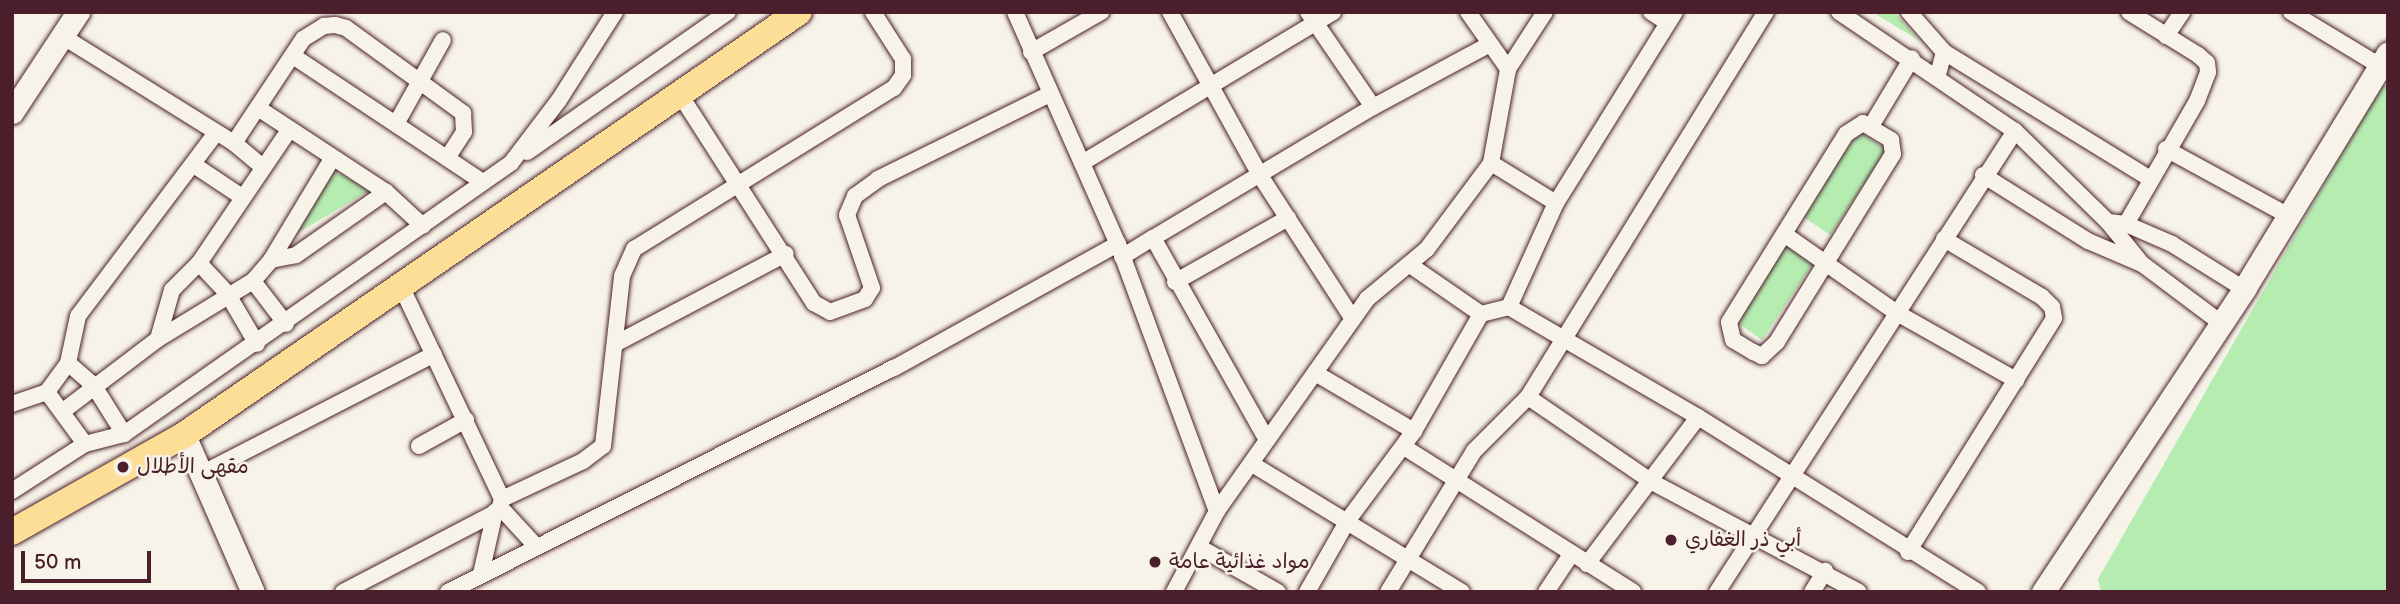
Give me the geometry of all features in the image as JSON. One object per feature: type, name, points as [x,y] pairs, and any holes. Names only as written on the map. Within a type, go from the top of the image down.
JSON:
[{"type":"main road","points":[[12,112],[19,86],[62,36],[78,12]]},
{"type":"main road","points":[[12,532],[184,435],[799,12]]},
{"type":"main road","points":[[2043,592],[2244,289],[2384,60]]},
{"type":"main road","points":[[184,435],[199,475],[253,592]]},
{"type":"street","points":[[511,163],[559,100],[615,12]]},
{"type":"street","points":[[12,491],[85,444],[124,434],[286,324],[482,182],[728,12]]},
{"type":"street","points":[[343,592],[583,461],[603,446],[622,275],[634,249],[894,88],[903,75],[903,59],[873,12]]},
{"type":"street","points":[[1014,12],[1120,251],[1217,511]]},
{"type":"street","points":[[1031,52],[1101,12]]},
{"type":"street","points":[[1170,12],[1261,177],[1353,319]]},
{"type":"street","points":[[1082,163],[1311,18],[1333,12]]},
{"type":"street","points":[[1468,12],[1508,69]]},
{"type":"street","points":[[1174,592],[1217,511],[1367,299],[1410,265],[1453,218],[1491,163],[1500,134],[1508,69],[1545,12]]},
{"type":"street","points":[[1509,307],[1556,203],[1672,18],[1651,12]]},
{"type":"street","points":[[1388,592],[1474,451],[1528,397],[1766,12]]},
{"type":"street","points":[[1839,12],[1912,58],[2015,131],[2108,222],[2142,264]]},
{"type":"street","points":[[2126,224],[2149,178],[2197,101],[2208,72],[2207,63],[2198,55],[2129,12]]},
{"type":"street","points":[[2166,36],[2182,12]]},
{"type":"street","points":[[2291,12],[2384,60]]},
{"type":"street","points":[[1914,14],[1944,52],[2149,178]]},
{"type":"street","points":[[1311,18],[1373,107]]},
{"type":"street","points":[[234,144],[307,35],[335,25],[346,28],[463,113],[464,132],[447,158]]},
{"type":"street","points":[[62,36],[234,144],[263,167]]},
{"type":"street","points":[[396,124],[443,40]]},
{"type":"street","points":[[447,592],[535,545],[894,368],[1120,251],[1153,238],[1261,177],[1373,107],[1490,44]]},
{"type":"street","points":[[1937,78],[1944,52]]},
{"type":"street","points":[[293,55],[482,182]]},
{"type":"street","points":[[1871,126],[1912,58]]},
{"type":"street","points":[[679,93],[741,182],[814,303],[824,310],[836,312],[864,299],[872,280],[847,215],[855,196],[878,179],[1050,93]]},
{"type":"street","points":[[258,108],[386,192],[423,226]]},
{"type":"street","points":[[1857,124],[1871,126],[1891,140],[1893,153],[1770,352],[1762,356],[1733,340],[1729,322],[1784,234],[1846,134],[1857,124]]},
{"type":"street","points":[[158,339],[167,299],[199,263],[289,130]]},
{"type":"street","points":[[1717,592],[1758,535],[1983,175],[2015,131]]},
{"type":"street","points":[[12,404],[47,392],[68,363],[78,316],[216,133]]},
{"type":"street","points":[[2166,149],[2288,216]]},
{"type":"street","points":[[63,411],[158,339],[227,293],[253,281],[271,260],[332,159]]},
{"type":"street","points":[[1491,163],[1556,203]]},
{"type":"street","points":[[194,165],[242,197]]},
{"type":"street","points":[[1983,175],[2088,241],[2142,264],[2221,323]]},
{"type":"street","points":[[271,260],[296,255],[386,192]]},
{"type":"street","points":[[1175,282],[1288,218]]},
{"type":"street","points":[[2108,222],[2126,224],[2172,244],[2244,289]]},
{"type":"street","points":[[1784,234],[1897,313],[2016,380]]},
{"type":"street","points":[[1153,238],[1175,282],[1267,440]]},
{"type":"street","points":[[1908,552],[2049,330],[2052,307],[1944,239]]},
{"type":"street","points":[[615,344],[786,254]]},
{"type":"street","points":[[199,263],[227,293],[257,344]]},
{"type":"street","points":[[1410,265],[1481,314]]},
{"type":"street","points":[[253,281],[286,324]]},
{"type":"street","points":[[400,284],[466,419],[498,507],[535,545]]},
{"type":"street","points":[[1307,592],[1348,520],[1404,447],[1481,314],[1509,307],[1567,337],[1698,417],[1908,552],[1978,592]]},
{"type":"street","points":[[199,475],[434,354]]},
{"type":"street","points":[[68,363],[94,386],[124,434]]},
{"type":"street","points":[[1315,373],[1414,430]]},
{"type":"street","points":[[47,392],[85,444]]},
{"type":"street","points":[[1528,397],[1652,482],[1758,535],[1859,592]]},
{"type":"street","points":[[1587,564],[1652,482],[1698,417]]},
{"type":"street","points":[[419,446],[466,419]]},
{"type":"street","points":[[1404,447],[1570,556],[1587,564],[1614,587],[1633,592]]},
{"type":"street","points":[[1252,464],[1348,520],[1462,592]]},
{"type":"street","points":[[481,574],[498,507]]},
{"type":"street","points":[[1199,547],[1273,591]]},
{"type":"street","points":[[1546,592],[1570,556]]},
{"type":"street","points":[[1812,592],[1825,571]]},
{"type":"green space","points":[[1872,12],[1894,12],[1920,41]]},
{"type":"green space","points":[[2382,84],[2388,87],[2388,592],[2101,592],[2098,579]]},
{"type":"green space","points":[[1859,131],[1887,150],[1830,235],[1802,216]]},
{"type":"green space","points":[[330,169],[370,190],[286,240]]},
{"type":"green space","points":[[1786,244],[1814,262],[1762,340],[1735,321]]},
{"type":"place","name":"مقهى الأطلال","points":[[123,467]]},
{"type":"place","name":"أبي ذر الغفاري","points":[[1671,540]]},
{"type":"place","name":"مواد غذائية عامة","points":[[1155,562]]}]
